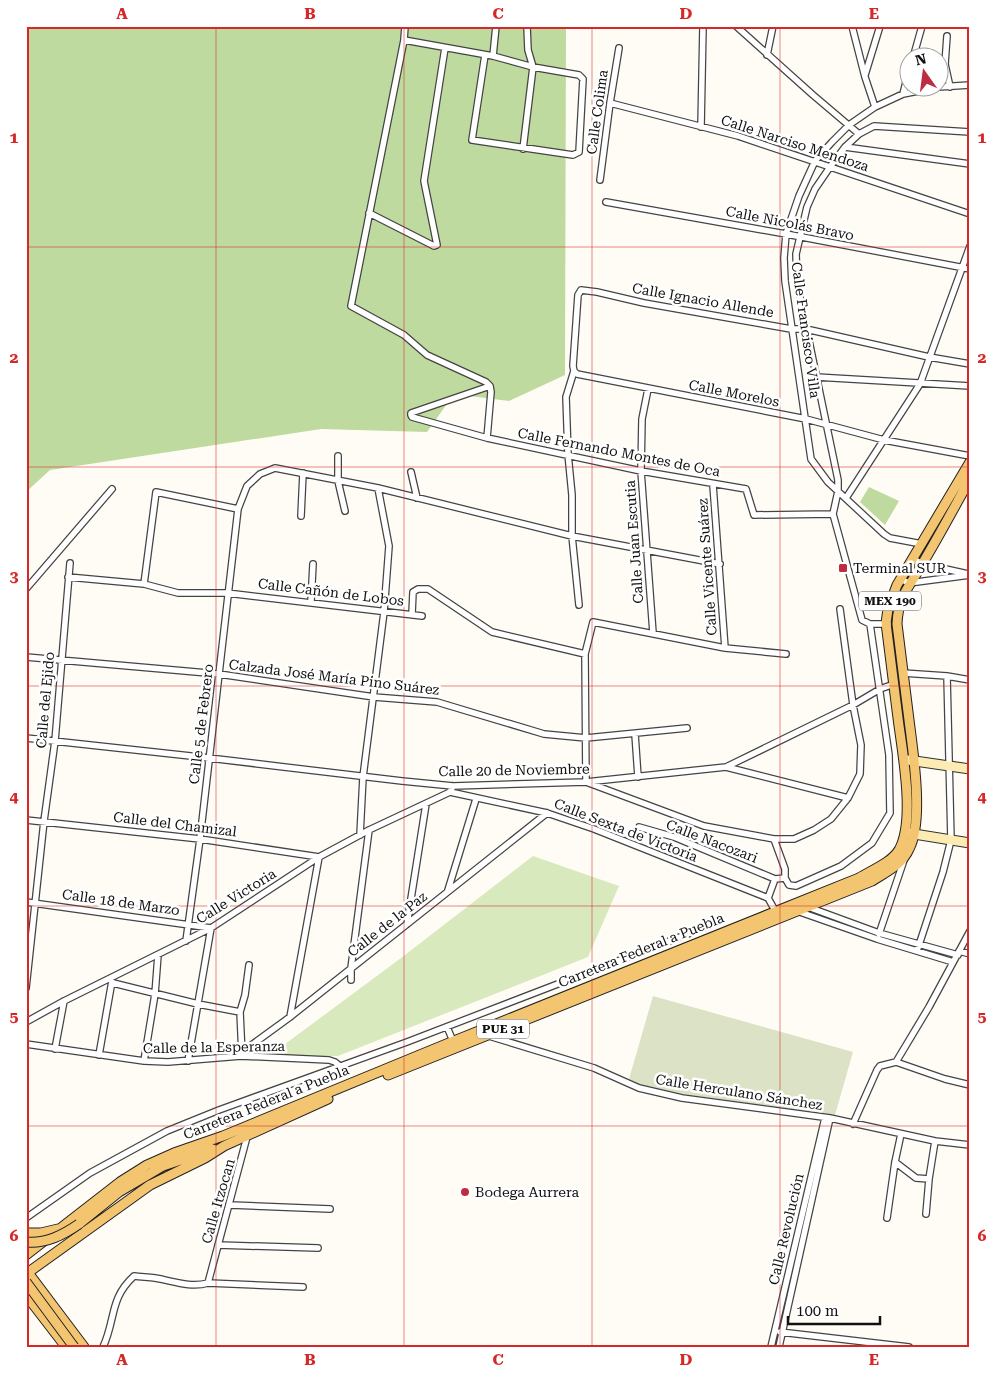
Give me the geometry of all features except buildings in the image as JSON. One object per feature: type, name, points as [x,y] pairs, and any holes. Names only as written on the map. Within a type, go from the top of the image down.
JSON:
[{"type":"main road","name":"Carretera Federal a Puebla","points":[[777,915],[788,906],[799,902],[819,898],[872,881],[891,870],[905,858],[915,834],[914,760],[896,624],[897,612],[912,559],[970,462]]},
{"type":"main road","name":"Carretera Federal a Puebla","points":[[26,1256],[120,1182],[148,1165],[174,1153],[247,1131],[777,915],[808,907],[819,898],[888,861],[899,850],[905,832],[907,811],[903,760],[886,623],[890,600],[904,582],[923,564],[970,479]]},
{"type":"main road","name":"Carretera Federal a Puebla","points":[[27,1272],[150,1185],[205,1158],[247,1131],[453,1042],[486,1032]]},
{"type":"main road","points":[[26,1242],[50,1240],[66,1233],[119,1192],[163,1166],[224,1146]]},
{"type":"main road","points":[[26,1233],[41,1233],[60,1229],[68,1230],[71,1241]]},
{"type":"main road","points":[[52,1235],[54,1244],[61,1248]]},
{"type":"main road","points":[[27,1272],[84,1347]]},
{"type":"main road","points":[[26,1282],[74,1347]]},
{"type":"main road","points":[[40,1290],[28,1297],[66,1347]]},
{"type":"street","points":[[406,26],[351,306],[404,335],[427,355],[486,382],[490,386],[491,392],[487,438]]},
{"type":"street","points":[[493,56],[496,26]]},
{"type":"street","points":[[523,149],[534,67],[528,50],[527,26]]},
{"type":"street","points":[[701,127],[703,26]]},
{"type":"street","points":[[736,26],[859,134],[874,126],[970,132]]},
{"type":"street","points":[[768,55],[773,26]]},
{"type":"street","points":[[852,26],[865,77],[875,106]]},
{"type":"street","points":[[865,77],[880,26]]},
{"type":"street","points":[[916,48],[922,26]]},
{"type":"street","points":[[948,36],[945,64],[950,86],[970,85]]},
{"type":"street","points":[[404,40],[493,56],[534,67],[579,75],[584,78],[579,152],[573,155],[472,140],[486,55]]},
{"type":"street","points":[[369,213],[434,246],[437,245],[424,181],[445,48]]},
{"type":"street","name":"Calle Colima","points":[[600,180],[619,48]]},
{"type":"street","name":"Calle Francisco Villa","points":[[898,96],[875,106],[849,126],[815,160],[799,196],[786,234],[784,258],[791,328],[812,459],[828,482],[890,538],[922,544]]},
{"type":"street","name":"Calle Narciso Mendoza","points":[[610,104],[738,136],[815,160],[830,167],[970,214]]},
{"type":"street","name":"Calle Francisco Villa","points":[[838,491],[838,480],[806,329],[798,282],[796,254],[807,207],[815,189],[845,147],[859,134]]},
{"type":"street","points":[[845,147],[970,164]]},
{"type":"street","name":"Calle Nicolás Bravo","points":[[606,202],[970,269]]},
{"type":"street","points":[[846,498],[920,384],[970,246]]},
{"type":"street","name":"Calle Ignacio Allende","points":[[574,371],[578,295],[580,291],[597,292],[644,303],[806,329],[929,357],[970,364]]},
{"type":"street","points":[[574,371],[566,397],[572,495],[572,536],[579,605]]},
{"type":"street","name":"Calle Morelos","points":[[574,371],[577,374],[636,384],[648,389],[806,419],[884,440],[970,456]]},
{"type":"street","points":[[816,377],[970,386]]},
{"type":"street","name":"Calle Fernando Montes de Oca","points":[[490,386],[411,413],[411,415],[412,417],[487,438],[641,471],[713,485],[746,489],[754,515],[833,514]]},
{"type":"street","name":"Calle Juan Escutia","points":[[648,389],[642,419],[641,471],[653,634]]},
{"type":"street","points":[[338,456],[338,481],[345,511]]},
{"type":"street","name":"Calle 5 de Febrero","points":[[186,941],[200,839],[238,509],[247,486],[260,474],[275,468],[303,472],[378,488],[572,536],[720,564]]},
{"type":"street","points":[[301,516],[303,472]]},
{"type":"street","points":[[411,472],[417,498]]},
{"type":"street","name":"Calle Vicente Suárez","points":[[713,485],[725,648]]},
{"type":"street","points":[[360,835],[363,777],[384,612],[389,546],[378,488]]},
{"type":"street","points":[[26,588],[112,489]]},
{"type":"street","points":[[838,491],[833,514],[862,620],[870,624],[896,624]]},
{"type":"street","points":[[144,584],[156,492],[238,509]]},
{"type":"street","points":[[912,559],[923,564],[970,575]]},
{"type":"street","name":"Calle del Ejido","points":[[26,988],[44,821],[55,741],[70,563]]},
{"type":"street","points":[[312,602],[313,564]]},
{"type":"street","points":[[904,582],[970,575]]},
{"type":"street","name":"Calle Cañón de Lobos","points":[[68,577],[144,584],[178,592],[228,593],[412,614],[413,592],[418,589],[428,589],[492,632],[585,654]]},
{"type":"street","points":[[786,654],[725,648],[593,622],[585,654],[586,782],[704,826],[774,839],[794,839],[814,830],[831,819],[848,798],[860,774],[861,746],[853,705],[840,609]]},
{"type":"street","points":[[412,614],[422,616]]},
{"type":"street","points":[[774,839],[785,869],[785,878],[789,885],[796,886],[842,866],[872,843],[890,813],[889,755],[870,624]]},
{"type":"street","name":"Calzada José María Pino Suárez","points":[[26,657],[219,674],[374,697],[437,702],[544,734],[586,738],[687,728]]},
{"type":"street","points":[[903,673],[947,676],[970,680]]},
{"type":"street","points":[[917,952],[951,840],[947,676]]},
{"type":"street","name":"Calle 20 de Noviembre","points":[[26,738],[454,786],[586,782],[726,767],[853,705],[880,689],[894,684]]},
{"type":"street","points":[[635,734],[638,777]]},
{"type":"street","points":[[903,760],[970,769]]},
{"type":"street","points":[[726,767],[848,798]]},
{"type":"street","name":"Calle Victoria","points":[[26,1022],[64,1000],[112,980],[211,928],[319,858],[369,830],[450,792],[454,786]]},
{"type":"street","name":"Calle Sexta de Victoria","points":[[450,792],[547,813],[594,828],[768,898]]},
{"type":"street","points":[[448,892],[476,799]]},
{"type":"street","points":[[407,924],[426,804]]},
{"type":"street","name":"Calle de la Paz","points":[[242,1054],[547,813]]},
{"type":"street","name":"Calle del Chamizal","points":[[26,820],[200,839],[319,858]]},
{"type":"street","name":"Calle Nacozari","points":[[639,827],[674,837],[775,879]]},
{"type":"street","points":[[352,980],[351,968],[369,830]]},
{"type":"street","points":[[905,832],[970,843]]},
{"type":"street","points":[[290,1017],[319,858]]},
{"type":"street","points":[[878,936],[905,858]]},
{"type":"street","points":[[777,915],[768,898],[775,879],[785,878]]},
{"type":"street","name":"Calle 18 de Marzo","points":[[26,902],[211,928]]},
{"type":"street","points":[[799,902],[917,952],[953,962]]},
{"type":"street","points":[[788,906],[798,911],[878,936],[970,954]]},
{"type":"street","points":[[26,1218],[90,1173],[167,1131],[219,1110],[447,1027],[706,927]]},
{"type":"street","points":[[188,1061],[211,928]]},
{"type":"street","points":[[896,1062],[929,1007],[970,931]]},
{"type":"street","points":[[144,1061],[155,994],[158,955]]},
{"type":"street","points":[[242,1054],[240,1012],[245,995],[249,965]]},
{"type":"street","points":[[99,1055],[112,980],[155,994],[240,1012]]},
{"type":"street","points":[[55,1049],[64,1000]]},
{"type":"street","points":[[447,1027],[453,1042]]},
{"type":"street","name":"Calle Herculano Sánchez","points":[[486,1032],[594,1068],[639,1088],[682,1098],[828,1118],[936,1141],[970,1145]]},
{"type":"street","name":"Calle de la Esperanza","points":[[26,1044],[144,1061],[188,1061],[242,1054],[329,1060],[341,1067]]},
{"type":"street","points":[[853,1124],[880,1066],[896,1062],[945,1079],[970,1085]]},
{"type":"street","name":"Calle Revolución","points":[[771,1347],[795,1258],[828,1118]]},
{"type":"street","name":"Calle Itzocan","points":[[208,1283],[230,1205],[247,1131]]},
{"type":"street","points":[[887,1218],[901,1134]]},
{"type":"street","points":[[926,1214],[928,1180],[936,1141]]},
{"type":"street","points":[[895,1162],[916,1178],[928,1180]]},
{"type":"street","points":[[230,1205],[330,1209]]},
{"type":"street","points":[[218,1244],[318,1248]]},
{"type":"street","name":"Calle Revolución","points":[[779,1347],[795,1258]]},
{"type":"street","points":[[103,1347],[118,1296],[124,1286],[134,1276],[156,1278],[183,1284],[202,1285],[208,1283],[303,1288]]},
{"type":"street","points":[[775,1331],[909,1347]]},
{"type":"green space","points":[[26,26],[566,26],[565,375],[509,401],[454,394],[427,432],[321,429],[50,470],[26,492]]},
{"type":"green space","points":[[869,487],[899,501],[885,525],[860,502]]},
{"type":"green space","points":[[533,856],[619,886],[588,957],[338,1056],[269,1056],[401,958]]},
{"type":"green space","points":[[653,996],[853,1052],[835,1115],[683,1094],[639,1084],[629,1079]]},
{"type":"place","name":"Terminal SUR","points":[[843,568]]},
{"type":"place","name":"Bodega Aurrera","points":[[465,1192]]}]
